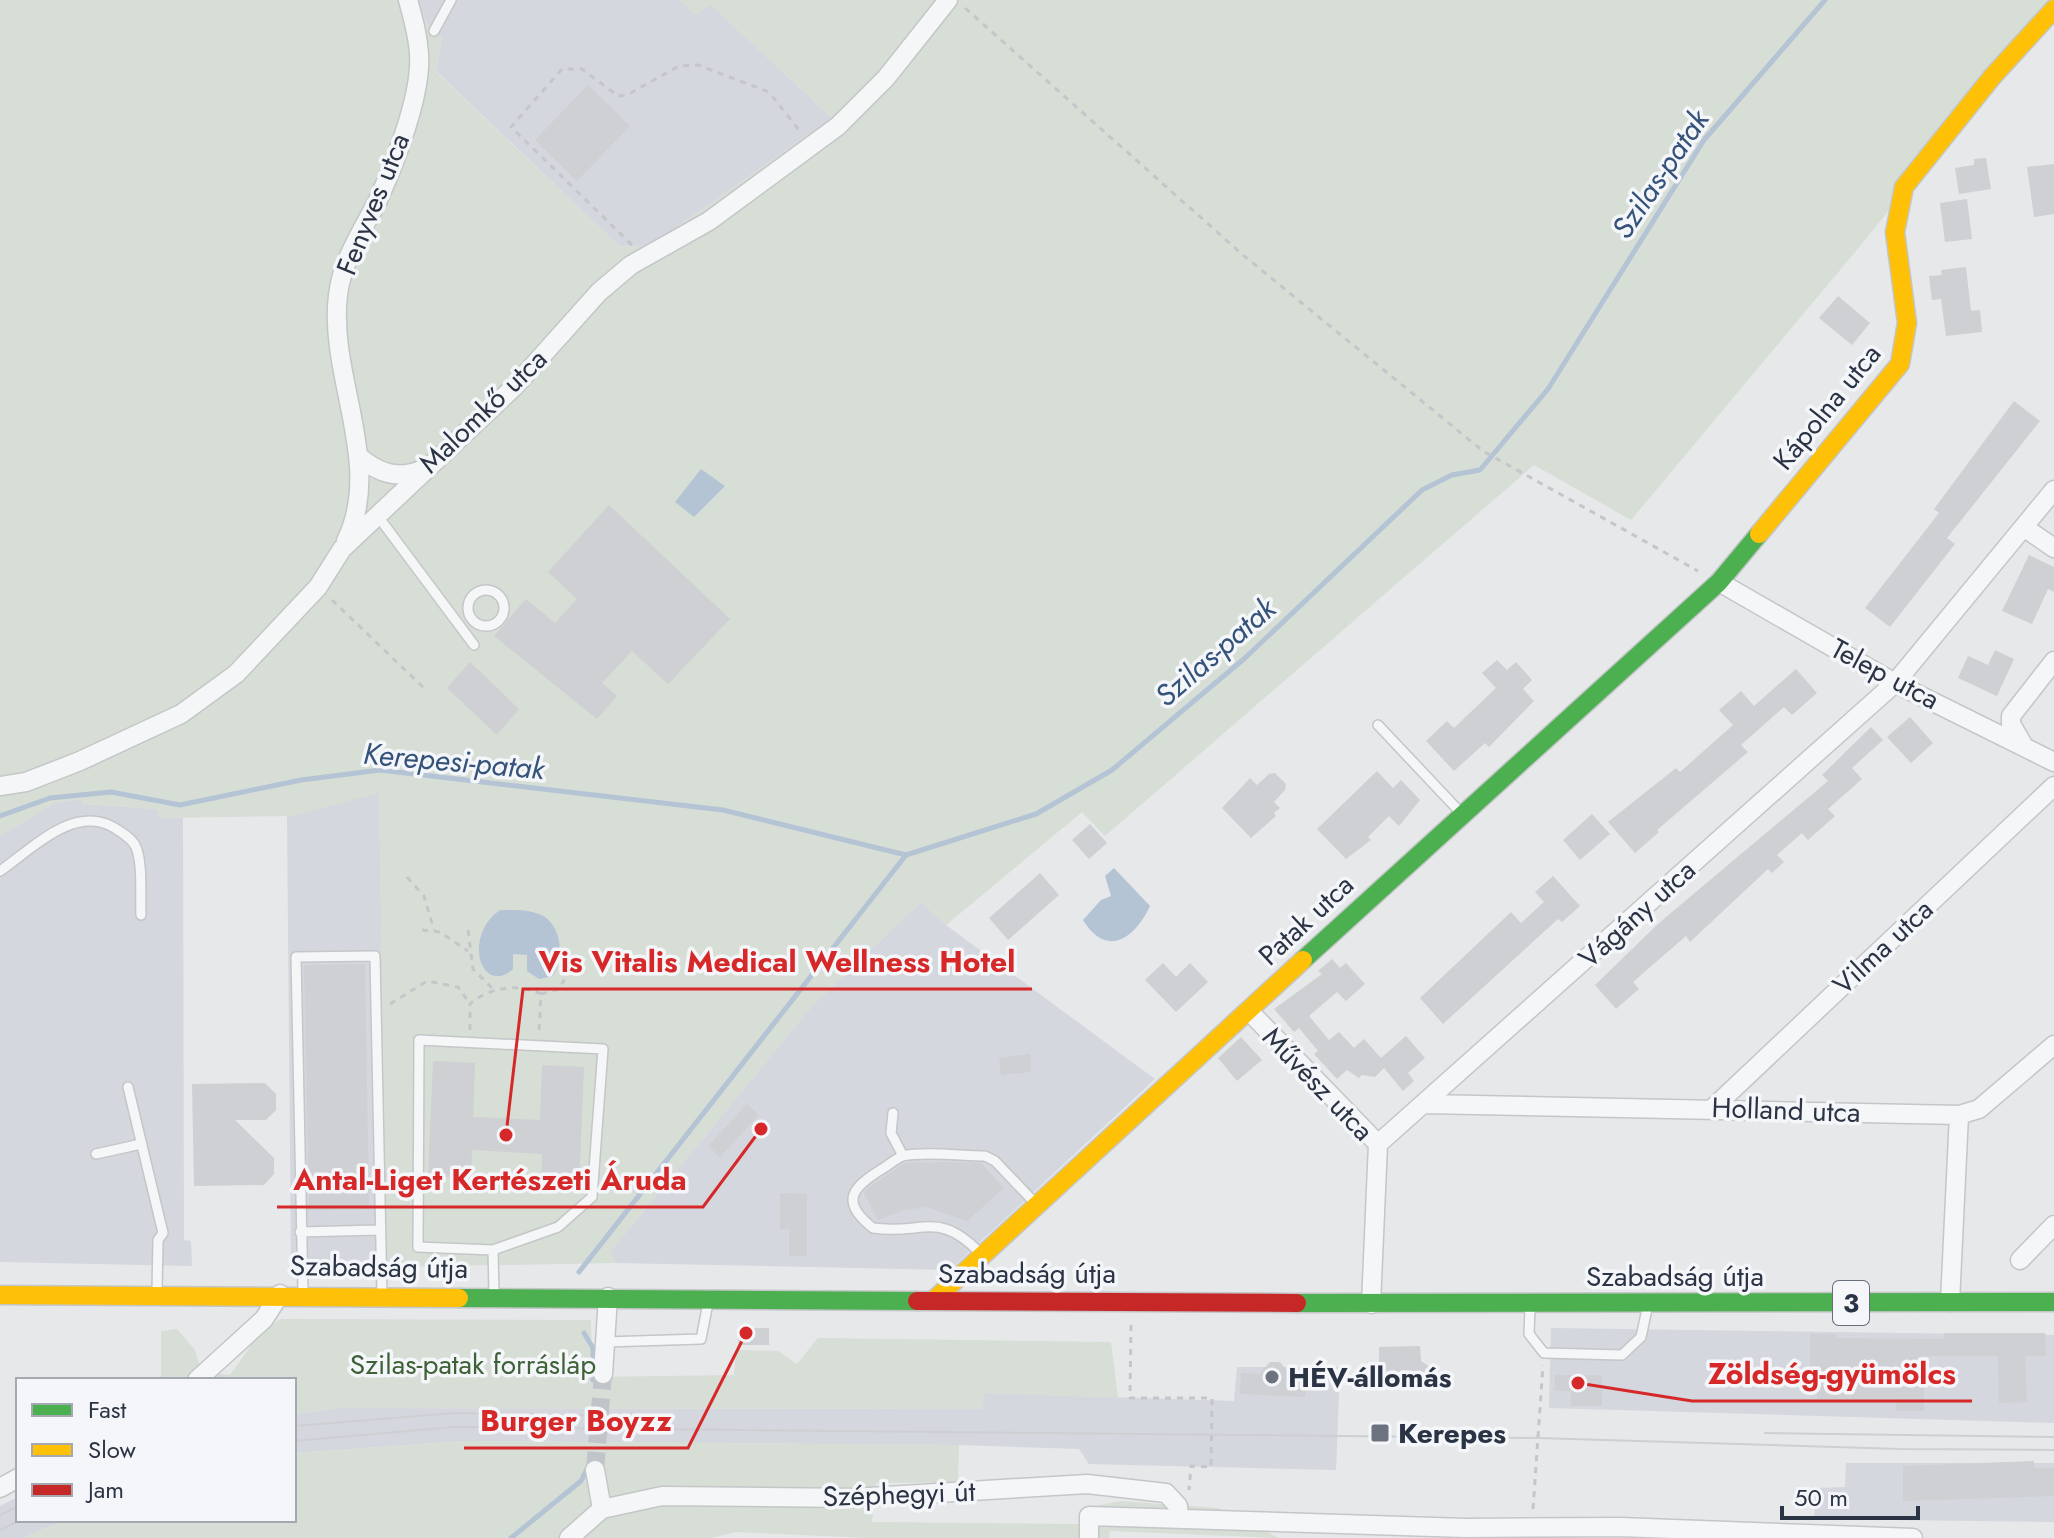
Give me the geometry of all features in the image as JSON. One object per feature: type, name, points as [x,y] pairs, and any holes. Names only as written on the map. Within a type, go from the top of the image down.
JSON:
[{"type":"main road","name":"Kápolna utca","points":[[1719,582],[1900,364],[1907,340],[1894,234],[1896,204],[1904,187],[1992,77],[2054,9]]},
{"type":"main road","name":"Patak utca","points":[[934,1300],[1462,813],[1719,582]]},
{"type":"main road","name":"Szabadság útja","points":[[0,1295],[303,1294],[1530,1305],[2054,1302]]},
{"type":"street","name":"Fenyves utca","points":[[342,549],[353,526],[358,502],[358,456],[340,351],[338,294],[344,268],[384,184],[414,96],[419,56],[408,0]]},
{"type":"street","name":"Malomkő utca","points":[[0,786],[26,782],[80,761],[181,714],[236,674],[318,587],[342,549],[423,469],[514,387],[599,292],[631,265],[709,221],[859,108],[948,0]]},
{"type":"street","points":[[358,456],[372,468],[395,475],[423,469]]},
{"type":"street","name":"Vágány utca","points":[[1378,1144],[1895,683],[2054,490]]},
{"type":"street","points":[[2025,528],[2054,548]]},
{"type":"street","name":"Telep utca","points":[[1719,582],[1895,683],[2022,743],[2054,762]]},
{"type":"street","points":[[2022,743],[2011,724],[2011,716],[2054,661]]},
{"type":"street","name":"Vilma utca","points":[[1713,1108],[2054,786]]},
{"type":"street","name":"Művész utca","points":[[1249,1011],[1378,1144],[1371,1304]]},
{"type":"street","points":[[1950,1302],[1959,1115],[1979,1109],[2054,1045]]},
{"type":"street","name":"Holland utca","points":[[1425,1104],[1959,1115]]},
{"type":"street","points":[[2020,1260],[2054,1225]]},
{"type":"street","points":[[200,1378],[264,1319],[280,1294]]},
{"type":"street","points":[[603,1374],[608,1297]]},
{"type":"street","points":[[595,1470],[602,1509]]},
{"type":"street","name":"Széphegyi út","points":[[569,1538],[602,1509],[662,1496],[853,1498],[1087,1484],[1166,1493],[1178,1506],[1183,1518]]},
{"type":"street","points":[[1089,1538],[1089,1516],[1183,1518],[1468,1535],[1620,1527],[1839,1538],[1913,1538]]},
{"type":"lane","points":[[434,31],[451,0]]},
{"type":"lane","points":[[377,515],[474,645]]},
{"type":"lane","points":[[482,590],[499,595],[504,606],[497,622],[480,626],[471,619],[467,607],[472,596],[482,590]]},
{"type":"lane","points":[[460,626],[471,619]]},
{"type":"lane","points":[[1378,725],[1462,813]]},
{"type":"lane","points":[[0,871],[69,824],[87,819],[105,823],[125,834],[136,846],[141,915]]},
{"type":"lane","points":[[303,1294],[296,957],[375,956],[378,1230],[382,1295]]},
{"type":"lane","points":[[419,1040],[470,1043],[603,1049],[592,1197],[558,1227],[493,1250],[418,1247],[419,1040]]},
{"type":"lane","points":[[128,1087],[163,1233],[158,1240],[157,1295]]},
{"type":"lane","points":[[893,1113],[891,1133],[903,1156]]},
{"type":"lane","points":[[96,1154],[141,1144]]},
{"type":"lane","points":[[982,1255],[953,1231],[932,1225],[883,1229],[864,1221],[851,1201],[855,1190],[861,1182],[903,1156],[985,1156],[995,1161],[1037,1205]]},
{"type":"lane","points":[[300,1232],[378,1230]]},
{"type":"lane","points":[[493,1250],[494,1296]]},
{"type":"lane","points":[[605,1342],[701,1339],[709,1298]]},
{"type":"lane","points":[[1530,1305],[1529,1334],[1544,1353],[1622,1355],[1641,1337],[1648,1304]]},
{"type":"path","points":[[956,0],[1243,255],[1483,451],[1502,465],[1719,582]]},
{"type":"path","points":[[631,265],[633,246],[511,127],[562,69],[582,69],[607,91],[618,96],[627,95],[679,66],[698,65],[769,92],[800,132],[805,150]]},
{"type":"path","points":[[318,587],[425,689]]},
{"type":"path","points":[[407,877],[424,896],[434,930]]},
{"type":"path","points":[[422,930],[434,930],[468,951]]},
{"type":"path","points":[[468,930],[468,951],[478,977],[494,990]]},
{"type":"path","points":[[470,1004],[494,990],[519,987],[541,994],[559,989],[572,966]]},
{"type":"path","points":[[388,1006],[402,994],[427,981],[458,987],[470,1004],[470,1043]]},
{"type":"path","points":[[538,1048],[541,994]]},
{"type":"path","points":[[1131,1302],[1130,1398],[1212,1398],[1211,1467],[1191,1466],[1183,1518]]},
{"type":"path","points":[[1534,1487],[1544,1353]]},
{"type":"shaded area","points":[[417,0],[679,0],[696,15],[710,4],[832,118],[648,247],[619,246],[436,71],[442,38],[427,24]]},
{"type":"shaded area","points":[[379,792],[387,1267],[291,1265],[287,816]]},
{"type":"shaded area","points":[[82,799],[83,804],[158,809],[159,818],[183,818],[184,1240],[191,1241],[192,1266],[0,1262],[0,836],[55,803]]},
{"type":"shaded area","points":[[921,902],[946,925],[1155,1079],[950,1270],[617,1263],[610,1252],[812,1006]]},
{"type":"shaded area","points":[[1551,1328],[2054,1335],[2054,1423],[1549,1408]]},
{"type":"shaded area","points":[[1237,1367],[1340,1367],[1336,1470],[1089,1464],[1079,1449],[959,1445],[464,1441],[296,1453],[296,1414],[339,1408],[982,1409],[984,1393],[1234,1401]]},
{"type":"shaded area","points":[[1846,1463],[2054,1463],[2054,1522],[1814,1519],[1816,1488],[1845,1487]]},
{"type":"shaded area","points":[[16,1498],[16,1522],[60,1522],[23,1538],[0,1538],[0,1506]]},
{"type":"green space","points":[[0,0],[417,0],[427,24],[442,38],[436,72],[619,246],[648,247],[832,118],[710,4],[696,16],[679,0],[2054,0],[2054,5],[1861,245],[1631,520],[1534,465],[1105,836],[1082,812],[946,925],[921,902],[812,1006],[610,1252],[617,1263],[387,1267],[379,793],[294,816],[159,818],[157,809],[82,804],[81,799],[55,803],[0,836]]},
{"type":"green space","name":"Szilas-patak forrásláp","points":[[281,1319],[591,1320],[592,1377],[734,1375],[736,1350],[778,1351],[797,1364],[818,1338],[1111,1342],[1118,1398],[984,1393],[983,1409],[339,1408],[296,1414],[296,1378],[161,1378],[161,1331],[177,1329],[195,1350],[201,1371],[230,1375],[260,1333]]},
{"type":"green space","points":[[464,1441],[959,1445],[958,1482],[876,1483],[872,1522],[1079,1524],[1085,1508],[1121,1501],[1217,1508],[1279,1538],[1110,1531],[1109,1538],[869,1538],[735,1532],[712,1538],[23,1538],[60,1522],[296,1522],[296,1453]]},
{"type":"water","points":[[701,469],[725,486],[694,517],[675,502]]},
{"type":"water","points":[[1114,868],[1150,906],[1129,935],[1111,941],[1101,939],[1083,920],[1101,900],[1111,896],[1105,876]]},
{"type":"water","points":[[500,910],[534,912],[553,925],[560,950],[553,976],[539,979],[527,971],[527,955],[513,954],[513,969],[502,976],[492,975],[485,969],[480,960],[482,934],[488,921]]},
{"type":"building","points":[[588,85],[630,126],[577,181],[535,140]]},
{"type":"building","points":[[1986,158],[1991,189],[1959,194],[1955,168],[1974,165],[1974,159]]},
{"type":"building","points":[[2054,164],[2054,214],[2034,217],[2027,167]]},
{"type":"building","points":[[1967,199],[1972,239],[1945,242],[1940,203]]},
{"type":"building","points":[[1966,267],[1971,311],[1980,310],[1982,332],[1946,336],[1941,299],[1932,300],[1929,276],[1942,275],[1941,270]]},
{"type":"building","points":[[1838,296],[1870,323],[1852,345],[1819,318]]},
{"type":"building","points":[[2014,401],[2040,421],[1947,538],[1955,544],[1890,627],[1865,608],[1939,513],[1934,509]]},
{"type":"building","points":[[609,505],[730,619],[668,684],[632,651],[602,683],[617,696],[597,719],[494,636],[526,599],[555,623],[577,599],[548,572]]},
{"type":"building","points":[[2029,555],[2054,567],[2054,592],[2048,589],[2032,624],[2002,611]]},
{"type":"building","points":[[1995,650],[2014,659],[1997,696],[1958,678],[1968,656],[1988,665]]},
{"type":"building","points":[[1497,660],[1507,670],[1516,662],[1532,680],[1523,689],[1534,701],[1489,747],[1485,743],[1454,771],[1426,741],[1447,721],[1454,728],[1496,688],[1482,673]]},
{"type":"building","points":[[470,662],[519,709],[497,735],[447,688]]},
{"type":"building","points":[[1796,669],[1817,693],[1792,715],[1784,707],[1741,745],[1748,752],[1657,830],[1659,832],[1635,853],[1608,822],[1676,768],[1680,772],[1733,725],[1719,710],[1741,691],[1754,706]]},
{"type":"building","points":[[1910,717],[1933,743],[1911,763],[1887,737]]},
{"type":"building","points":[[1871,727],[1883,740],[1852,768],[1862,779],[1828,809],[1835,816],[1808,840],[1802,833],[1777,855],[1784,862],[1772,873],[1768,869],[1690,942],[1686,936],[1633,982],[1639,989],[1616,1009],[1595,985],[1659,923],[1828,781],[1822,775]]},
{"type":"building","points":[[1377,771],[1393,788],[1401,780],[1420,800],[1399,826],[1389,816],[1368,837],[1371,840],[1346,859],[1317,829]]},
{"type":"building","points":[[1275,773],[1286,784],[1285,790],[1274,802],[1280,808],[1274,813],[1276,816],[1251,838],[1222,808],[1250,778],[1257,785],[1269,774]]},
{"type":"building","points":[[1592,814],[1610,834],[1580,860],[1563,840]]},
{"type":"building","points":[[1090,824],[1107,843],[1089,859],[1072,840]]},
{"type":"building","points":[[1040,873],[1059,895],[1008,940],[989,918]]},
{"type":"building","points":[[1553,876],[1580,906],[1562,922],[1558,919],[1443,1024],[1420,998],[1511,912],[1521,923],[1544,902],[1535,892]]},
{"type":"building","points":[[1332,959],[1340,968],[1346,963],[1365,984],[1346,1001],[1337,992],[1309,1016],[1329,1040],[1339,1032],[1354,1048],[1364,1039],[1381,1058],[1406,1036],[1425,1058],[1408,1073],[1414,1081],[1403,1091],[1384,1068],[1375,1077],[1362,1075],[1359,1078],[1347,1070],[1337,1079],[1314,1054],[1318,1051],[1299,1028],[1294,1032],[1274,1009],[1322,974],[1318,971]]},
{"type":"building","points":[[1163,963],[1176,977],[1190,963],[1208,982],[1176,1012],[1145,980]]},
{"type":"building","points":[[365,964],[369,1209],[309,1210],[304,965]]},
{"type":"building","points":[[1241,1037],[1262,1060],[1237,1081],[1218,1058]]},
{"type":"building","points":[[1030,1054],[1031,1072],[1001,1075],[999,1058]]},
{"type":"building","points":[[433,1061],[475,1063],[473,1117],[540,1120],[542,1065],[584,1067],[579,1187],[541,1186],[542,1154],[472,1150],[471,1178],[428,1176]]},
{"type":"building","points":[[265,1083],[276,1094],[276,1110],[266,1120],[235,1120],[274,1158],[274,1174],[264,1185],[194,1186],[192,1084]]},
{"type":"building","points":[[747,1104],[759,1115],[720,1157],[708,1146]]},
{"type":"building","points":[[905,1163],[981,1163],[1004,1188],[967,1221],[927,1207],[904,1210],[878,1220],[864,1193],[868,1188]]},
{"type":"building","points":[[780,1193],[807,1194],[807,1256],[789,1256],[789,1229],[780,1229]]},
{"type":"building","points":[[738,1328],[769,1328],[769,1345],[738,1345]]},
{"type":"building","points":[[1944,1333],[2045,1333],[2046,1356],[2025,1356],[2027,1402],[1999,1403],[1998,1356],[1924,1356],[1924,1411],[1896,1411],[1896,1399],[1817,1399],[1817,1384],[1810,1384],[1810,1334],[1837,1334],[1837,1338],[1944,1339]]},
{"type":"building","points":[[1420,1346],[1421,1361],[1430,1367],[1430,1375],[1421,1382],[1370,1380],[1369,1371],[1379,1362],[1379,1347]]},
{"type":"building","name":"HÉV-állomás","points":[[1270,1362],[1280,1362],[1290,1374],[1298,1368],[1306,1379],[1305,1397],[1240,1394],[1241,1373],[1259,1374]]},
{"type":"building","points":[[1555,1375],[1602,1375],[1602,1406],[1571,1406],[1571,1391],[1555,1391]]},
{"type":"building","points":[[2034,1461],[2034,1468],[2054,1468],[2054,1496],[1903,1501],[1903,1466]]},
{"type":"waterway","name":"Szilas-patak","points":[[579,1272],[906,855],[1036,814],[1112,770],[1245,658],[1422,490],[1452,475],[1480,470],[1548,389],[1704,140],[1825,0]]},
{"type":"waterway","name":"Kerepesi-patak","points":[[0,816],[50,798],[111,792],[180,805],[301,780],[380,770],[723,810],[906,855]]},
{"type":"waterway","name":"Szilas-patak","points":[[584,1333],[593,1348],[593,1380]]},
{"type":"waterway","name":"Szilas-patak","points":[[511,1538],[581,1481],[586,1471]]},
{"type":"tunnel","points":[[595,1470],[603,1374]]},
{"type":"tram line","points":[[296,1426],[456,1413],[673,1417]]},
{"type":"tram line","points":[[296,1441],[454,1427],[1538,1438],[1900,1449],[2054,1450]]},
{"type":"tram line","points":[[1765,1433],[2054,1437]]},
{"type":"tram line","points":[[0,1515],[16,1507]]},
{"type":"tram line","points":[[0,1530],[16,1522]]},
{"type":"traffic: fast","points":[[1303,960],[1719,582],[1759,534]]},
{"type":"traffic: fast","points":[[459,1298],[917,1301]]},
{"type":"traffic: fast","points":[[1297,1303],[2054,1302]]},
{"type":"traffic: slow","points":[[1759,534],[1900,364],[1907,323],[1895,232],[1904,187],[1992,77],[2054,9]]},
{"type":"traffic: slow","points":[[934,1300],[1303,960]]},
{"type":"traffic: slow","points":[[0,1295],[459,1298]]},
{"type":"traffic: jam","points":[[917,1301],[1297,1303]]},
{"type":"place","name":"Antal-Liget Kertészeti Áruda","points":[[761,1129]]},
{"type":"place","name":"Vis Vitalis Medical Wellness Hotel","points":[[506,1135]]},
{"type":"place","name":"Burger Boyzz","points":[[746,1333]]},
{"type":"place","name":"HÉV-állomás","points":[[1272,1377]]},
{"type":"place","name":"Zöldség-gyümölcs","points":[[1578,1383]]},
{"type":"place","name":"Kerepes","points":[[1380,1433]]}]
